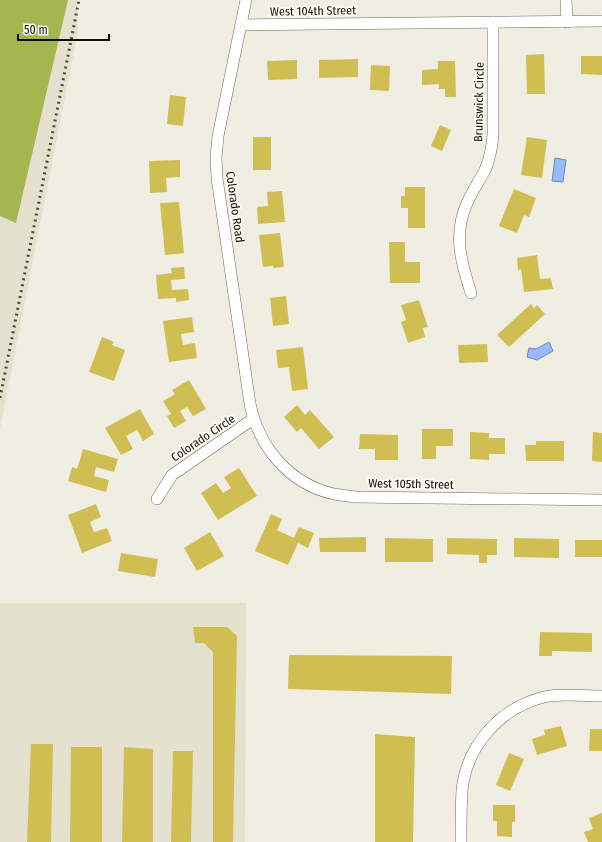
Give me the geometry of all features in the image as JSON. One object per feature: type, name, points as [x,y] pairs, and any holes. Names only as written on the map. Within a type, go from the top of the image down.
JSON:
[{"type":"street","name":"Colorado Road","points":[[246,0],[218,136],[216,157],[219,194],[253,419]]},
{"type":"street","points":[[566,0],[567,22]]},
{"type":"street","name":"West 104th Street","points":[[241,25],[602,21]]},
{"type":"street","name":"Brunswick Circle","points":[[471,293],[462,264],[459,244],[461,223],[467,204],[485,169],[491,152],[493,134],[493,22]]},
{"type":"street","name":"Colorado Circle","points":[[157,499],[172,475],[253,419]]},
{"type":"street","name":"West 105th Street","points":[[253,419],[265,445],[278,462],[295,476],[314,487],[333,494],[355,497],[602,500]]},
{"type":"street","points":[[461,842],[462,789],[467,768],[476,747],[489,730],[505,715],[524,704],[545,697],[602,696]]},
{"type":"shaded area","points":[[0,0],[77,0],[78,31],[0,429]]},
{"type":"shaded area","points":[[0,603],[246,603],[245,842],[0,842]]},
{"type":"green space","points":[[0,0],[68,0],[16,223],[0,216]]},
{"type":"water","points":[[555,158],[566,160],[563,182],[552,181]]},
{"type":"water","points":[[549,342],[553,351],[537,360],[527,357],[529,348],[536,349]]},
{"type":"building","points":[[544,54],[545,94],[527,94],[526,55]]},
{"type":"building","points":[[581,56],[602,56],[602,75],[581,74]]},
{"type":"building","points":[[358,59],[358,77],[319,78],[319,60]]},
{"type":"building","points":[[297,60],[297,79],[268,80],[267,61]]},
{"type":"building","points":[[438,61],[455,61],[456,97],[445,97],[445,89],[439,89],[439,84],[422,85],[422,70],[438,69]]},
{"type":"building","points":[[371,65],[390,66],[389,91],[370,90]]},
{"type":"building","points":[[170,95],[186,97],[183,126],[167,124]]},
{"type":"building","points":[[440,125],[451,130],[442,151],[431,146]]},
{"type":"building","points":[[253,137],[271,137],[271,170],[253,170]]},
{"type":"building","points":[[527,137],[547,140],[542,178],[521,175]]},
{"type":"building","points":[[180,160],[180,177],[166,178],[167,192],[150,193],[149,161]]},
{"type":"building","points":[[405,187],[425,187],[425,228],[408,228],[408,208],[401,208],[401,196],[405,196]]},
{"type":"building","points":[[514,189],[536,198],[529,217],[524,215],[517,233],[499,226]]},
{"type":"building","points":[[282,191],[285,222],[258,224],[257,207],[268,206],[267,192]]},
{"type":"building","points":[[179,202],[184,253],[165,255],[160,203]]},
{"type":"building","points":[[280,233],[284,267],[263,267],[259,235]]},
{"type":"building","points":[[389,242],[405,242],[405,262],[420,262],[420,283],[390,283]]},
{"type":"building","points":[[537,255],[540,279],[551,278],[553,289],[524,292],[521,269],[518,270],[517,258]]},
{"type":"building","points":[[184,267],[185,279],[171,280],[172,290],[188,289],[189,300],[176,302],[176,298],[158,299],[156,275],[172,273],[171,268]]},
{"type":"building","points":[[286,296],[289,324],[273,326],[270,298]]},
{"type":"building","points":[[419,300],[428,327],[423,328],[425,337],[408,343],[401,322],[406,320],[401,305]]},
{"type":"building","points":[[531,304],[534,308],[537,305],[545,314],[509,347],[497,335]]},
{"type":"building","points":[[192,317],[194,332],[181,334],[183,345],[195,343],[197,358],[169,362],[163,321]]},
{"type":"building","points":[[102,337],[114,342],[112,345],[125,350],[114,381],[89,372]]},
{"type":"building","points":[[487,344],[488,362],[459,363],[458,345]]},
{"type":"building","points":[[303,347],[308,389],[292,391],[289,367],[278,368],[276,350]]},
{"type":"building","points":[[189,380],[206,409],[193,416],[187,407],[180,411],[186,421],[174,428],[167,416],[171,414],[163,401],[175,394],[172,390]]},
{"type":"building","points":[[297,405],[305,415],[310,410],[334,437],[319,449],[301,428],[297,432],[284,417]]},
{"type":"building","points":[[140,409],[154,434],[143,441],[137,430],[126,436],[133,449],[121,455],[105,428]]},
{"type":"building","points":[[422,429],[453,429],[453,446],[436,446],[436,459],[422,459]]},
{"type":"building","points":[[470,432],[489,433],[489,438],[505,438],[505,454],[489,454],[489,460],[470,459]]},
{"type":"building","points":[[593,432],[602,433],[602,462],[592,461]]},
{"type":"building","points":[[360,434],[398,435],[398,460],[375,460],[375,449],[359,449]]},
{"type":"building","points":[[536,441],[564,441],[564,461],[526,461],[525,445],[536,445]]},
{"type":"building","points":[[83,449],[118,459],[114,472],[96,467],[94,476],[109,480],[106,492],[68,481],[72,467],[77,469]]},
{"type":"building","points":[[239,468],[257,496],[218,520],[201,493],[216,483],[223,493],[231,488],[224,477]]},
{"type":"building","points":[[96,504],[101,517],[90,522],[94,532],[107,528],[112,541],[82,553],[68,515]]},
{"type":"building","points":[[271,514],[282,519],[277,530],[294,538],[299,527],[314,533],[308,548],[298,543],[288,565],[255,551]]},
{"type":"building","points":[[210,532],[224,556],[197,571],[184,548]]},
{"type":"building","points":[[366,537],[366,552],[320,552],[319,538]]},
{"type":"building","points":[[385,538],[433,539],[433,562],[385,562]]},
{"type":"building","points":[[447,538],[497,539],[497,555],[487,555],[487,563],[479,563],[479,555],[447,554]]},
{"type":"building","points":[[514,538],[559,539],[559,558],[514,557]]},
{"type":"building","points":[[575,540],[602,540],[602,557],[575,557]]},
{"type":"building","points":[[121,553],[158,559],[155,577],[118,571]]},
{"type":"building","points":[[193,627],[227,627],[237,636],[233,842],[213,842],[213,652],[204,643],[195,643]]},
{"type":"building","points":[[540,632],[592,633],[592,652],[552,651],[552,656],[539,656]]},
{"type":"building","points":[[289,655],[452,656],[451,694],[288,689]]},
{"type":"building","points":[[561,726],[567,746],[537,755],[532,739],[545,735],[544,730]]},
{"type":"building","points":[[590,729],[602,729],[602,751],[589,751]]},
{"type":"building","points":[[375,734],[415,737],[413,842],[375,842]]},
{"type":"building","points":[[31,744],[53,744],[51,842],[27,842]]},
{"type":"building","points":[[71,747],[102,747],[102,842],[70,842]]},
{"type":"building","points":[[124,747],[153,749],[153,842],[122,842]]},
{"type":"building","points":[[173,751],[193,751],[191,842],[171,842]]},
{"type":"building","points":[[509,753],[524,759],[510,791],[496,785]]},
{"type":"building","points":[[493,805],[515,805],[515,822],[512,822],[512,837],[497,836],[497,821],[493,821]]},
{"type":"building","points":[[602,813],[602,842],[588,842],[584,832],[593,829],[589,818]]},
{"type":"railway","points":[[0,398],[79,0]]}]
